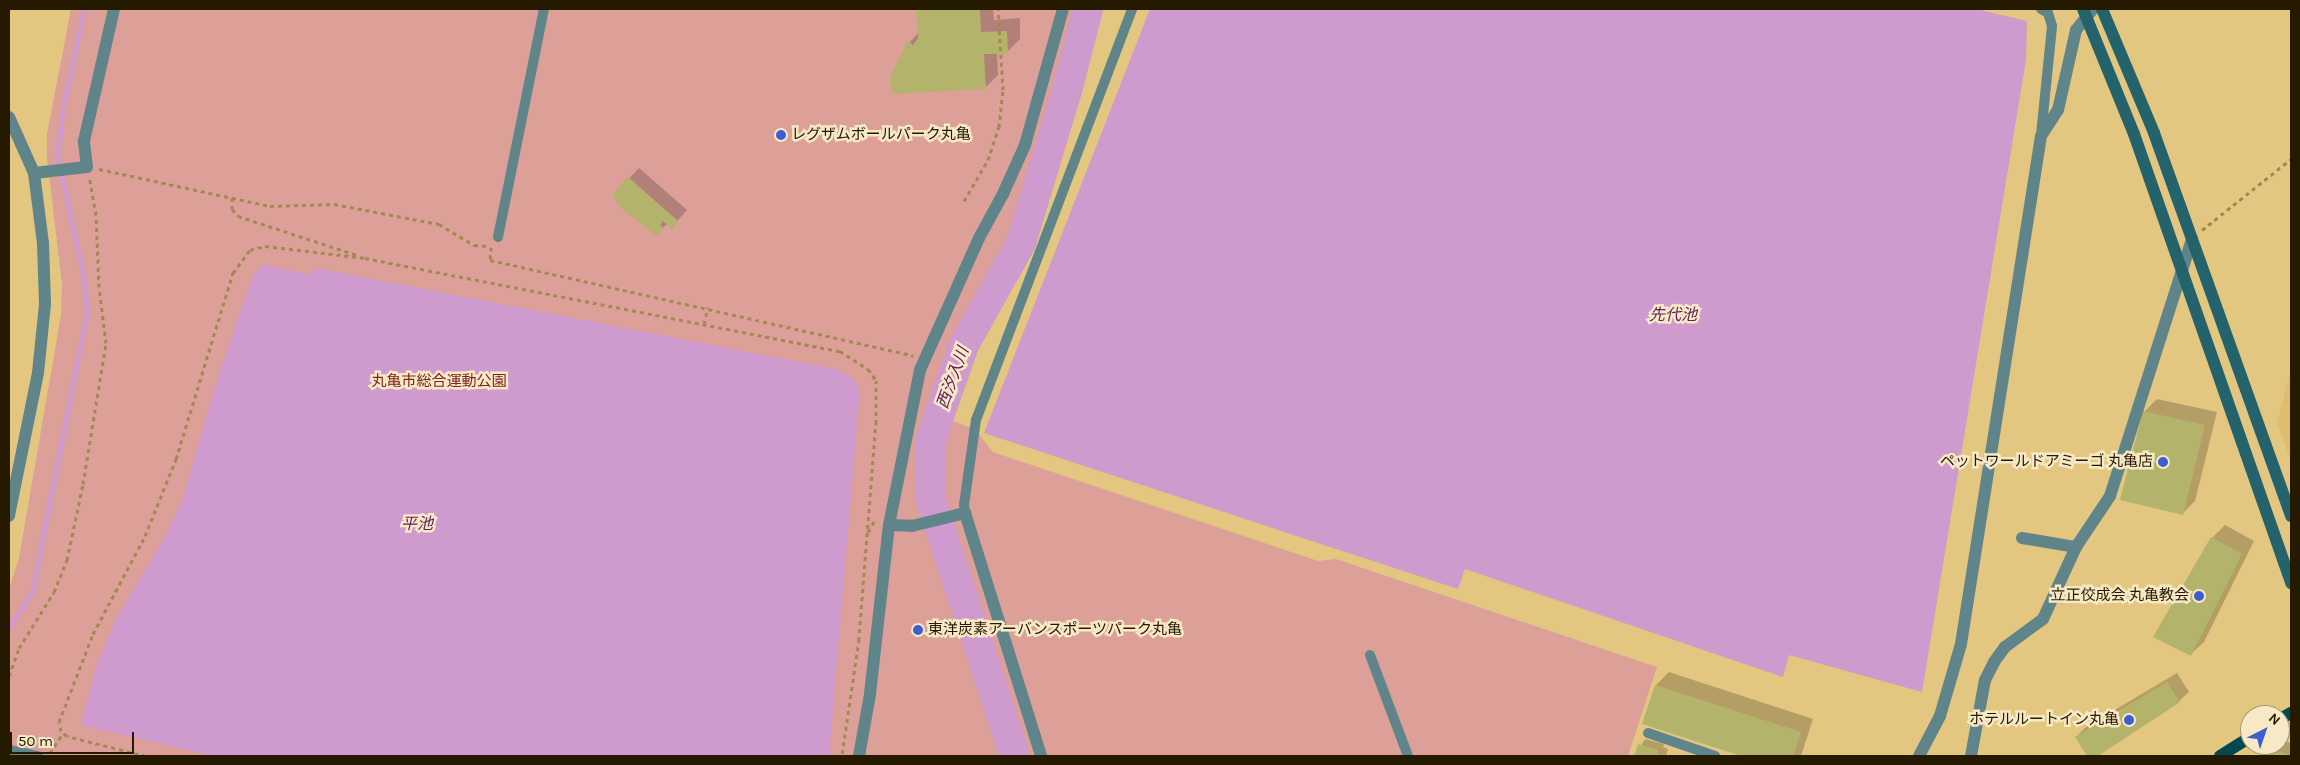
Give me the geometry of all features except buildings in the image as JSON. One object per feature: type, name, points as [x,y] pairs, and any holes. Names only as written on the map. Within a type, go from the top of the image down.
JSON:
[{"type":"main road","points":[[2220,756],[2240,744]]},
{"type":"street","points":[[34,173],[87,167],[84,141],[114,9]]},
{"type":"street","points":[[859,756],[870,694],[889,525],[924,361],[1025,145],[1063,9]]},
{"type":"street","points":[[2102,9],[2154,134],[2291,516]]},
{"type":"street","points":[[1919,756],[1940,716],[1961,644],[2041,136],[2058,110],[2076,30],[2088,11]]},
{"type":"street","points":[[2088,11],[2120,96],[2291,583]]},
{"type":"street","points":[[9,117],[34,173],[43,243],[46,304],[38,372],[9,516]]},
{"type":"street","points":[[1971,756],[1985,680],[2005,647],[2043,619],[2076,547],[2110,496],[2120,471],[2181,269],[2192,239]]},
{"type":"street","points":[[889,525],[912,526],[966,513],[1041,756]]},
{"type":"street","points":[[2022,538],[2076,547]]},
{"type":"lane","points":[[498,237],[544,9]]},
{"type":"lane","points":[[966,513],[964,505],[976,420],[1132,9]]},
{"type":"lane","points":[[2041,136],[2052,26],[2048,13],[2042,9]]},
{"type":"lane","points":[[1370,655],[1408,756]]},
{"type":"lane","points":[[1648,733],[1715,756]]},
{"type":"lane","points":[[9,750],[38,756]]},
{"type":"path","points":[[964,201],[988,160],[999,128],[1003,90],[998,9]]},
{"type":"path","points":[[2192,239],[2291,159]]},
{"type":"path","points":[[9,676],[19,648],[54,592],[67,560],[106,343],[99,287],[96,214],[87,167],[270,206],[334,204],[439,224],[474,244],[491,247]]},
{"type":"path","points":[[232,198],[232,209],[238,216],[364,258]]},
{"type":"path","points":[[498,237],[491,247],[490,260],[904,350],[924,361]]},
{"type":"path","points":[[63,733],[59,722],[93,634],[144,536],[176,459],[233,273],[240,261],[250,250],[264,246],[364,258],[704,324],[840,352],[854,358],[876,380],[876,421],[859,639],[842,756]]},
{"type":"path","points":[[704,324],[708,307]]},
{"type":"path","points":[[49,756],[63,733]]},
{"type":"path","points":[[63,733],[146,756]]},
{"type":"shaded area","points":[[2291,368],[2291,461],[2277,423]]},
{"type":"green space","name":"丸亀市総合運動公園","points":[[71,9],[1084,9],[1012,241],[993,276],[944,418],[975,429],[993,452],[1318,561],[1336,559],[1657,667],[1628,756],[9,756],[9,589],[19,558],[61,315],[62,284],[47,157],[47,134]]},
{"type":"water","name":"先代池","points":[[1150,9],[1976,9],[2027,21],[2026,60],[1922,692],[1789,655],[1783,677],[1465,569],[1458,589],[984,433]]},
{"type":"water","name":"平池","points":[[264,264],[309,275],[316,268],[835,369],[853,378],[860,390],[829,756],[213,756],[81,725],[96,667],[115,621],[167,533],[183,498],[219,373],[253,275]]},
{"type":"waterway","points":[[9,628],[32,592],[87,312],[83,273],[57,157],[63,107],[84,9]]},
{"type":"waterway","name":"西汐入川","points":[[1015,756],[930,498],[930,442],[964,345],[1021,243],[1068,87],[1088,9]]},
{"type":"place","name":"レグザムボールパーク丸亀","points":[[781,135]]},
{"type":"place","name":"ペットワールドアミーゴ 丸亀店","points":[[2163,462]]},
{"type":"place","name":"立正佼成会 丸亀教会","points":[[2199,596]]},
{"type":"place","name":"東洋炭素アーバンスポーツパーク丸亀","points":[[918,630]]},
{"type":"place","name":"ホテルルートイン丸亀","points":[[2129,720]]}]
